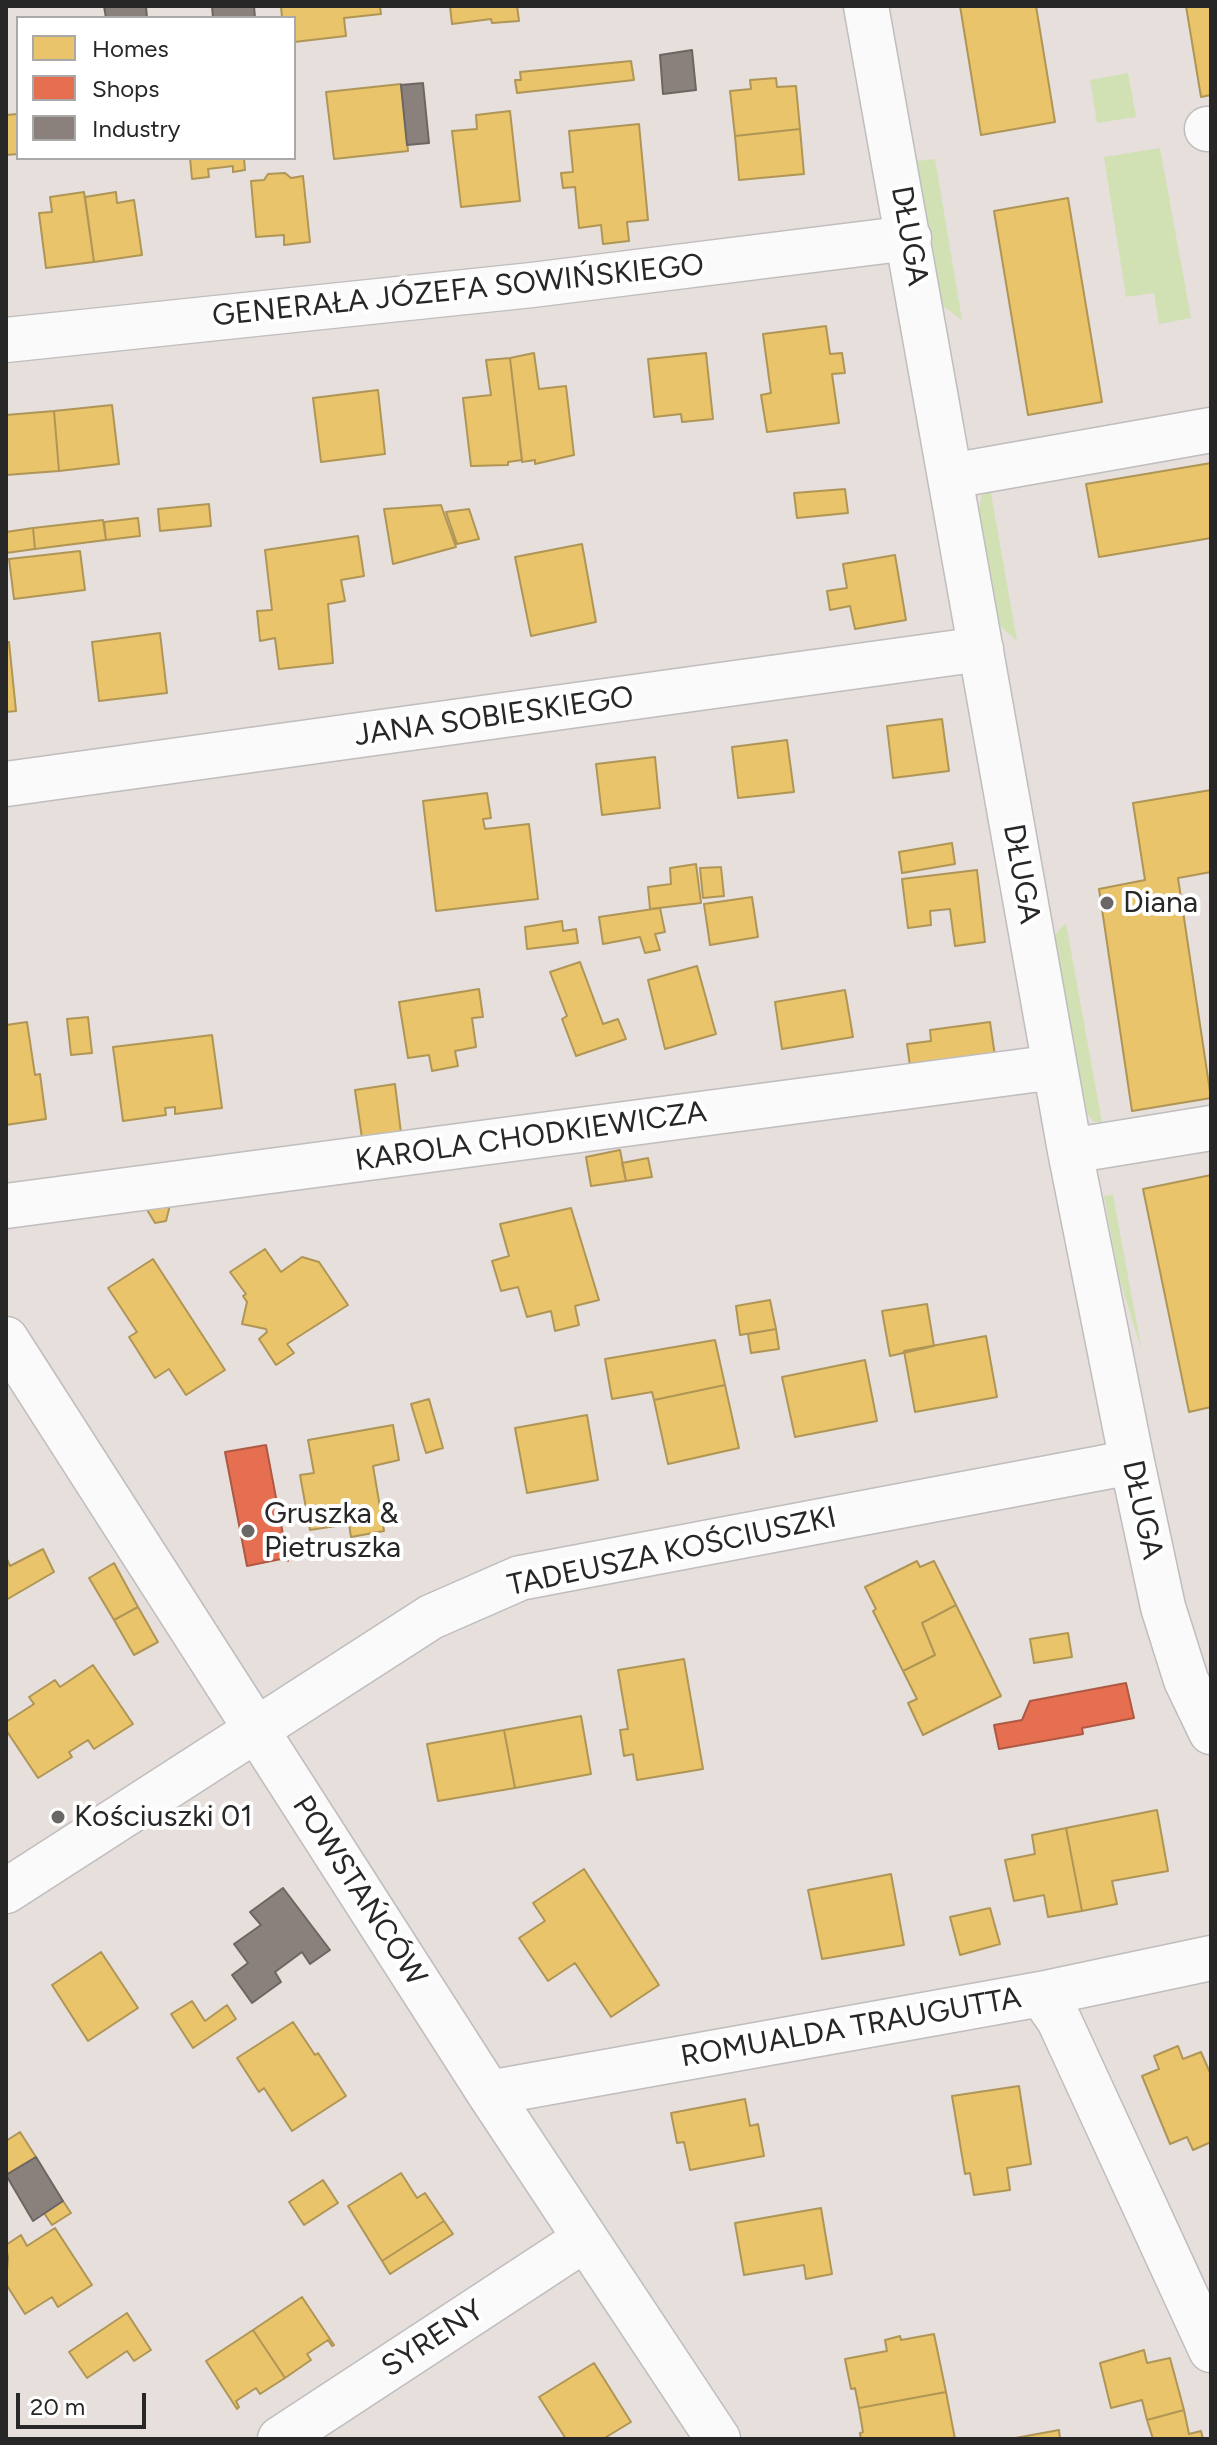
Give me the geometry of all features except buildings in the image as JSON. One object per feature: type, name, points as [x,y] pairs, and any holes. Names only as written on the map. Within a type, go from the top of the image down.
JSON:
[{"type":"street","name":"DŁUGA","points":[[866,6],[1070,1151],[1132,1462],[1163,1607],[1186,1680],[1211,1732]]},
{"type":"street","name":"GENERAŁA JÓZEFA SOWIŃSKIEGO","points":[[6,340],[532,285],[909,238]]},
{"type":"street","points":[[951,476],[1211,430]]},
{"type":"street","name":"JANA SOBIESKIEGO","points":[[6,784],[981,649]]},
{"type":"street","name":"KAROLA CHODKIEWICZA","points":[[6,1206],[1055,1067]]},
{"type":"street","points":[[1070,1151],[1211,1128]]},
{"type":"street","name":"POWSTAŃCÓW","points":[[6,1339],[489,2093],[718,2439]]},
{"type":"street","name":"TADEUSZA KOŚCIUSZKI","points":[[6,1891],[431,1617],[520,1578],[1132,1462]]},
{"type":"street","name":"ROMUALDA TRAUGUTTA","points":[[489,2093],[1041,1994],[1211,1958]]},
{"type":"street","points":[[1041,1994],[1059,2020],[1211,2350]]},
{"type":"street","name":"SYRENY","points":[[280,2439],[585,2239]]},
{"type":"green space","points":[[1128,73],[1136,117],[1097,123],[1090,80]]},
{"type":"green space","points":[[1160,148],[1191,318],[1159,324],[1154,293],[1126,297],[1104,157]]},
{"type":"green space","points":[[935,159],[962,320],[943,306],[917,161]]},
{"type":"green space","points":[[989,482],[1017,641],[998,624],[979,510],[983,489]]},
{"type":"green space","points":[[1066,923],[1102,1123],[1093,1121],[1087,1113],[1054,936]]},
{"type":"green space","points":[[1113,1195],[1142,1352],[1119,1277],[1104,1196]]},
{"type":"place","name":"Diana","points":[[1107,903]]},
{"type":"place","name":"Gruszka & Pietruszka","points":[[248,1531]]},
{"type":"place","name":"Kościuszki 01","points":[[58,1817]]}]
